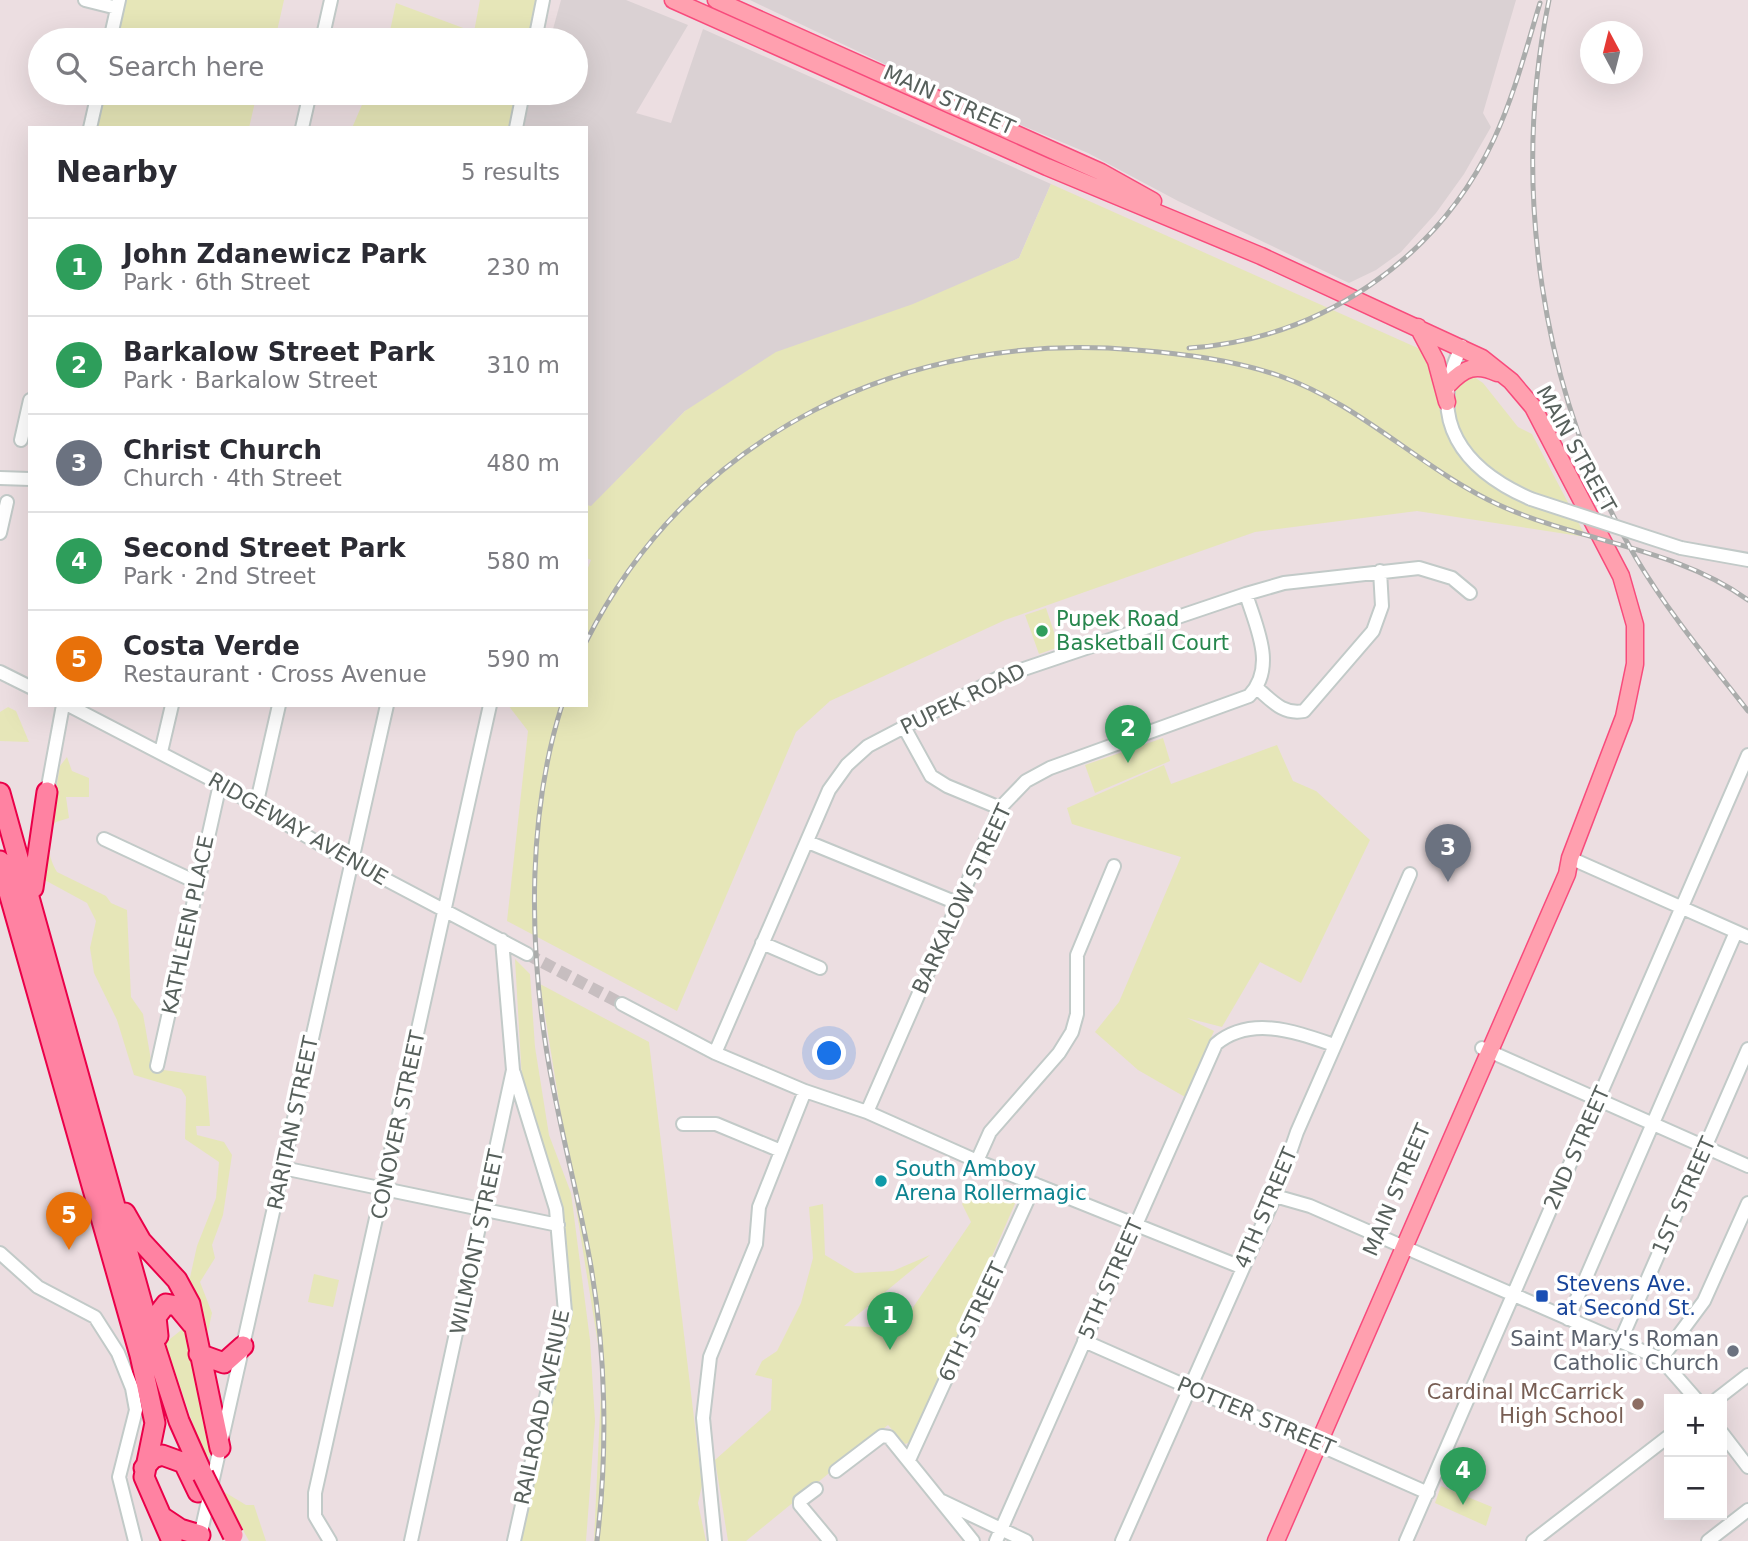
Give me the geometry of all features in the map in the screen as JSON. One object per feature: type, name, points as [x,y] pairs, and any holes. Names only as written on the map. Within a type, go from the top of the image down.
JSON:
[{"type":"highway","points":[[34,913],[34,867],[47,792]]},
{"type":"highway","points":[[0,793],[166,1384],[201,1484],[231,1539]]},
{"type":"highway","points":[[0,861],[140,1355],[155,1423],[144,1468],[145,1482],[172,1540]]},
{"type":"highway","points":[[110,1180],[136,1234],[185,1292],[190,1304],[220,1448]]},
{"type":"highway","points":[[166,1384],[156,1326],[158,1312],[163,1306],[174,1304],[193,1325]]},
{"type":"highway","points":[[199,1354],[214,1362],[224,1363],[243,1346]]},
{"type":"highway","points":[[140,1355],[184,1463],[201,1484]]},
{"type":"highway","points":[[144,1468],[153,1458],[162,1455],[184,1463]]},
{"type":"highway","points":[[162,1517],[199,1538]]},
{"type":"main road","name":"MAIN STREET","points":[[673,0],[1046,167],[1210,233],[1462,346],[1495,366],[1511,381],[1540,419],[1621,576],[1634,625],[1635,664],[1624,717],[1570,858],[1559,870],[1486,1050],[1401,1246],[1315,1442],[1267,1541]]},
{"type":"main road","name":"MAIN STREET","points":[[716,0],[1101,172],[1210,233]]},
{"type":"main road","points":[[1418,327],[1436,361],[1447,402]]},
{"type":"main road","points":[[1449,384],[1466,368],[1475,367],[1489,369],[1511,381]]},
{"type":"main road","name":"MAIN STREET","points":[[1276,1541],[1315,1442]]},
{"type":"street","points":[[85,0],[118,4],[113,28]]},
{"type":"street","points":[[325,28],[331,0]]},
{"type":"street","points":[[537,28],[543,0]]},
{"type":"street","points":[[90,126],[95,105]]},
{"type":"street","points":[[302,126],[307,105]]},
{"type":"street","points":[[516,126],[521,105]]},
{"type":"street","points":[[1462,346],[1449,384],[1447,402],[1452,428],[1471,462],[1499,484],[1531,499],[1681,548],[1748,560]]},
{"type":"street","points":[[21,440],[28,409]]},
{"type":"street","points":[[0,478],[28,479]]},
{"type":"street","points":[[0,533],[7,502]]},
{"type":"street","name":"PUPEK ROAD","points":[[715,1054],[829,790],[847,765],[868,746],[1000,677],[1284,583],[1419,568],[1452,578],[1470,593]]},
{"type":"street","points":[[1246,594],[1264,656],[1257,688],[1284,710],[1293,713],[1304,711],[1373,631],[1380,619],[1380,571]]},
{"type":"street","points":[[0,672],[28,686]]},
{"type":"street","name":"BARKALOW STREET","points":[[867,1112],[1000,808],[1026,780],[1050,768],[1225,707],[1249,696],[1257,688]]},
{"type":"street","points":[[47,792],[66,707]]},
{"type":"street","name":"RIDGEWAY AVENUE","points":[[70,707],[162,752],[352,861],[527,954]]},
{"type":"street","points":[[162,752],[172,707]]},
{"type":"street","points":[[256,806],[279,707]]},
{"type":"street","name":"RARITAN STREET","points":[[199,1538],[387,707]]},
{"type":"street","name":"CONOVER STREET","points":[[330,1541],[315,1516],[313,1505],[490,707]]},
{"type":"street","points":[[904,727],[931,776],[947,786],[1000,808]]},
{"type":"street","name":"2ND STREET","points":[[1406,1541],[1748,755]]},
{"type":"street","name":"KATHLEEN PLACE","points":[[157,1066],[220,784]]},
{"type":"street","points":[[104,839],[196,882]]},
{"type":"street","points":[[808,842],[957,903]]},
{"type":"street","points":[[1568,1319],[1654,1124],[1742,935],[1570,858]]},
{"type":"street","points":[[977,1161],[990,1132],[1059,1053],[1072,1032],[1077,1014],[1077,955],[1114,866]]},
{"type":"street","name":"4TH STREET","points":[[1122,1541],[1275,1196],[1297,1132],[1410,874]]},
{"type":"street","name":"WILMONT STREET","points":[[411,1541],[513,1070],[502,940]]},
{"type":"street","points":[[762,943],[820,968]]},
{"type":"street","points":[[622,1004],[715,1054],[805,1091],[867,1112],[977,1161],[1136,1223],[1241,1268]]},
{"type":"street","name":"5TH STREET","points":[[996,1541],[1211,1054],[1224,1037],[1240,1030],[1291,1030],[1334,1045]]},
{"type":"street","name":"1ST STREET","points":[[1620,1342],[1748,1049]]},
{"type":"street","points":[[1486,1050],[1748,1166]]},
{"type":"street","name":"RAILROAD AVENUE","points":[[513,1070],[555,1209],[565,1312],[514,1541]]},
{"type":"street","points":[[715,1541],[703,1418],[710,1357],[756,1244],[759,1207],[805,1091]]},
{"type":"street","points":[[683,1124],[716,1124],[781,1151]]},
{"type":"street","points":[[283,1168],[484,1212],[558,1225]]},
{"type":"street","name":"6TH STREET","points":[[909,1460],[1035,1184]]},
{"type":"street","points":[[1275,1196],[1310,1206],[1661,1359],[1692,1394]]},
{"type":"street","points":[[1661,1359],[1704,1301],[1748,1203]]},
{"type":"street","points":[[0,1253],[32,1283],[94,1317],[118,1353],[132,1388],[136,1410],[119,1470],[122,1496],[135,1541]]},
{"type":"street","name":"POTTER STREET","points":[[1084,1341],[1428,1493]]},
{"type":"street","points":[[1723,1394],[1748,1375]]},
{"type":"street","points":[[836,1471],[883,1436],[889,1437],[974,1541]]},
{"type":"street","points":[[1533,1541],[1664,1440]]},
{"type":"street","points":[[1727,1440],[1748,1467]]},
{"type":"street","points":[[816,1489],[800,1501],[800,1505],[830,1541]]},
{"type":"street","points":[[939,1499],[1026,1541]]},
{"type":"street","points":[[1708,1541],[1748,1510]]},
{"type":"shaded area","points":[[561,0],[626,0],[688,25],[636,113],[671,123],[703,29],[1051,184],[1019,258],[685,411],[591,507],[588,506],[588,126],[516,126],[521,105],[588,105],[588,28],[553,28]]},
{"type":"shaded area","points":[[750,0],[1516,0],[1483,113],[1491,127],[1464,174],[1436,213],[1401,252],[1376,270],[1349,283],[1178,201],[1088,153],[954,97]]},
{"type":"green space","points":[[119,0],[284,0],[278,28],[113,28]]},
{"type":"green space","points":[[480,0],[543,0],[537,28],[475,28]]},
{"type":"green space","points":[[396,3],[463,28],[391,28]]},
{"type":"green space","points":[[95,105],[254,105],[249,126],[90,126]]},
{"type":"green space","points":[[362,105],[521,105],[516,126],[353,126]]},
{"type":"green space","points":[[1051,184],[1458,366],[1483,383],[1518,427],[1532,434],[1586,537],[1417,511],[1255,532],[1005,620],[830,701],[796,732],[677,1011],[507,921],[528,731],[510,707],[588,707],[588,568],[591,560],[588,559],[588,505],[591,506],[685,411],[776,352],[913,304],[1019,258]]},
{"type":"green space","name":"Pupek Road Basketball Court","points":[[1046,608],[1059,647],[1039,654],[1025,615]]},
{"type":"green space","points":[[8,707],[16,711],[29,742],[0,741],[0,712]]},
{"type":"green space","points":[[1163,738],[1170,761],[1095,793],[1085,765]]},
{"type":"green space","points":[[1277,745],[1293,781],[1316,791],[1370,840],[1301,983],[1260,962],[1222,1027],[1187,1018],[1214,1031],[1185,1097],[1138,1070],[1095,1032],[1119,1002],[1181,857],[1072,824],[1067,808],[1164,765],[1171,784]]},
{"type":"green space","points":[[67,757],[72,771],[89,778],[89,797],[66,797],[69,818],[56,822],[50,834],[50,854],[54,866],[57,872],[106,896],[111,903],[127,910],[131,997],[143,1014],[151,1060],[157,1069],[206,1076],[210,1126],[196,1126],[197,1135],[224,1142],[232,1155],[223,1215],[212,1245],[215,1258],[200,1282],[212,1313],[205,1345],[189,1282],[197,1246],[216,1198],[219,1162],[185,1139],[186,1097],[181,1089],[134,1075],[117,1020],[94,973],[90,948],[96,921],[87,903],[41,878],[60,766]]},
{"type":"green space","points":[[515,959],[530,974],[535,1047],[549,1135],[571,1193],[590,1340],[595,1421],[586,1541],[521,1541],[568,1317],[568,1290],[522,1080]]},
{"type":"green space","points":[[540,984],[649,1042],[702,1485],[698,1503],[706,1541],[594,1541],[602,1369]]},
{"type":"green space","points":[[988,1185],[1017,1199],[911,1442],[905,1444],[888,1425],[746,1541],[728,1541],[715,1460],[771,1410],[772,1379],[755,1375],[762,1361],[777,1351],[801,1303],[813,1258],[809,1207],[823,1204],[825,1255],[855,1273],[893,1271],[930,1255],[844,1326],[899,1328],[971,1222],[962,1204],[974,1189]]},
{"type":"green space","points":[[314,1274],[339,1280],[333,1307],[308,1302]]},
{"type":"green space","points":[[185,1327],[213,1440],[209,1458],[202,1450],[165,1343]]},
{"type":"green space","points":[[1441,1486],[1492,1507],[1486,1526],[1435,1503]]},
{"type":"green space","points":[[221,1490],[246,1505],[254,1505],[266,1541],[249,1541]]},
{"type":"tunnel","points":[[527,954],[622,1004]]},
{"type":"railway","points":[[1549,0],[1538,70],[1533,142],[1535,215],[1542,287],[1556,358],[1577,428],[1603,495],[1636,558],[1675,617],[1748,711]]},
{"type":"railway","points":[[1189,348],[1238,341],[1284,328],[1329,310],[1370,285],[1408,255],[1441,221],[1470,182],[1494,139],[1514,89],[1540,3]]},
{"type":"railway","points":[[588,639],[630,569],[684,505],[746,452],[814,410],[889,378],[968,358],[1051,348],[1136,350],[1209,358],[1280,376],[1338,403],[1443,474],[1499,505],[1530,518],[1690,568],[1720,582],[1748,600]]},
{"type":"railway","points":[[561,707],[543,788],[535,875],[535,919],[540,1005],[546,1047],[590,1261],[599,1330],[604,1436],[597,1541]]},
{"type":"place","name":"Pupek Road Basketball Court","points":[[1042,631]]},
{"type":"place","name":"Barkalow Street Park","points":[[1128,763]]},
{"type":"place","name":"Christ Church","points":[[1448,882]]},
{"type":"place","name":"South Amboy Arena Rollermagic","points":[[881,1181]]},
{"type":"place","name":"Costa Verde","points":[[69,1250]]},
{"type":"place","name":"Stevens Ave. at Second St.","points":[[1542,1296]]},
{"type":"place","name":"John Zdanewicz Park","points":[[890,1350]]},
{"type":"place","name":"Saint Mary's Roman Catholic Church","points":[[1733,1351]]},
{"type":"place","name":"Cardinal McCarrick High School","points":[[1638,1404]]},
{"type":"place","name":"Second Street Park","points":[[1463,1505]]}]
